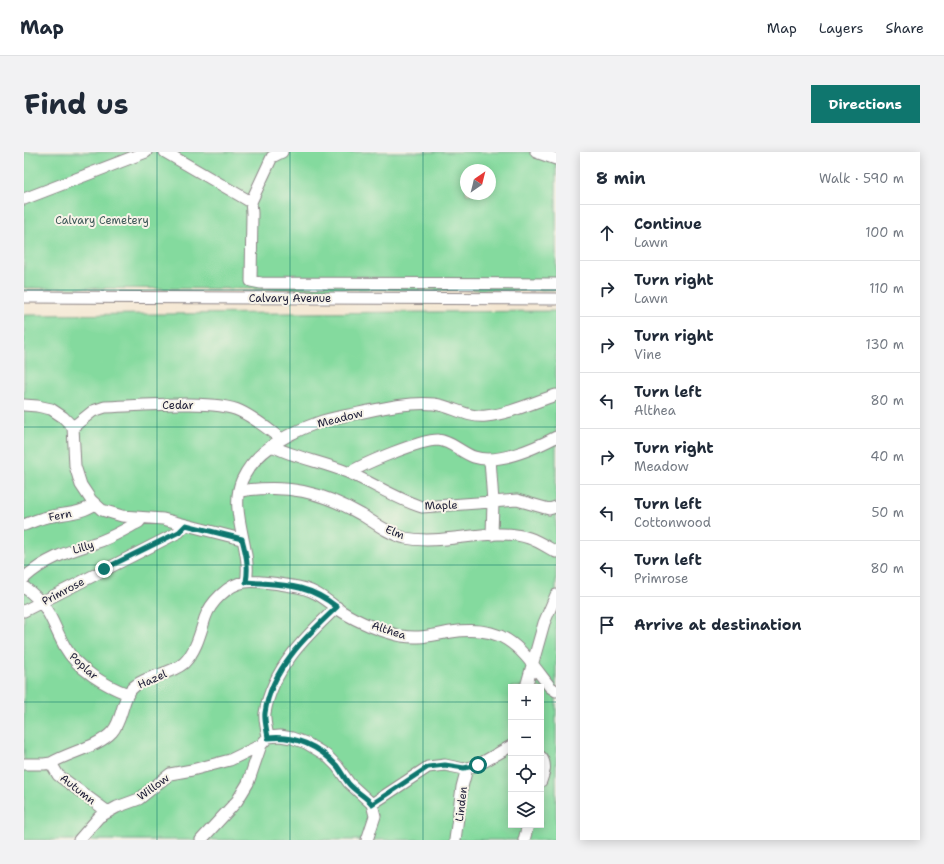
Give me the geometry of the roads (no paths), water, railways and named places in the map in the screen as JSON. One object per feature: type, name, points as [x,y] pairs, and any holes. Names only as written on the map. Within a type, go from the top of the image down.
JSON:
[{"type":"street","points":[[24,199],[146,152]]},
{"type":"street","points":[[165,152],[251,202]]},
{"type":"street","points":[[536,152],[553,159]]},
{"type":"street","points":[[277,154],[258,183],[251,202],[251,281],[556,284]]},
{"type":"street","name":"Calvary Avenue","points":[[24,297],[556,299]]},
{"type":"street","name":"Meadow","points":[[246,582],[248,572],[247,560],[242,539],[238,502],[241,481],[248,469],[276,443],[318,422],[395,405],[434,404],[474,416],[487,416],[556,395]]},
{"type":"street","points":[[24,405],[51,409],[63,417],[73,427],[75,466],[81,485],[95,504],[102,510],[122,516],[163,519],[242,539]]},
{"type":"street","name":"Cedar","points":[[73,427],[93,411],[105,406],[216,405],[239,410],[258,422],[276,443]]},
{"type":"street","points":[[349,473],[359,467],[401,450],[438,440],[450,444],[475,457],[490,459],[518,453],[556,437]]},
{"type":"street","name":"Maple","points":[[276,443],[287,453],[316,460],[349,473],[408,503],[422,506],[517,500],[549,508],[556,507]]},
{"type":"street","points":[[490,459],[493,502],[492,535]]},
{"type":"street","name":"Elm","points":[[240,492],[276,488],[305,490],[331,498],[404,538],[424,540],[492,535],[530,538],[556,552]]},
{"type":"street","name":"Fern","points":[[24,525],[47,517],[88,509],[95,504]]},
{"type":"street","name":"Lilly","points":[[24,578],[54,556],[96,543],[139,522],[142,518]]},
{"type":"street","name":"Primrose","points":[[24,611],[179,532],[186,525]]},
{"type":"street","name":"Althea","points":[[246,582],[293,586],[313,591],[337,607],[369,624],[398,635],[416,638],[454,632],[476,631],[498,635],[514,643],[532,663],[550,687],[556,691]]},
{"type":"street","name":"Hazel","points":[[24,764],[51,763],[101,740],[111,733],[119,723],[128,694],[135,685],[182,665],[189,657],[199,638],[206,617],[215,599],[238,584],[246,582]]},
{"type":"street","name":"Poplar","points":[[24,587],[47,608],[65,648],[85,670],[110,687],[128,694]]},
{"type":"street","points":[[527,684],[532,663],[556,594]]},
{"type":"street","points":[[200,840],[237,802],[248,783],[264,741],[265,714],[270,693],[283,666],[297,646],[337,607]]},
{"type":"street","points":[[264,741],[292,738],[306,743],[326,755],[337,766],[349,783],[372,804],[375,816],[367,840]]},
{"type":"street","name":"Willow","points":[[79,840],[99,817],[139,799],[170,774],[230,760],[264,741]]},
{"type":"street","points":[[372,804],[428,767],[445,765],[467,768],[478,765],[508,748]]},
{"type":"street","name":"Autumn","points":[[51,763],[58,775],[108,812]]},
{"type":"street","name":"Linden","points":[[455,840],[462,787],[467,768]]},
{"type":"street","points":[[524,840],[527,828]]},
{"type":"park label","name":"Calvary Cemetery","points":[[102,220]]}]
